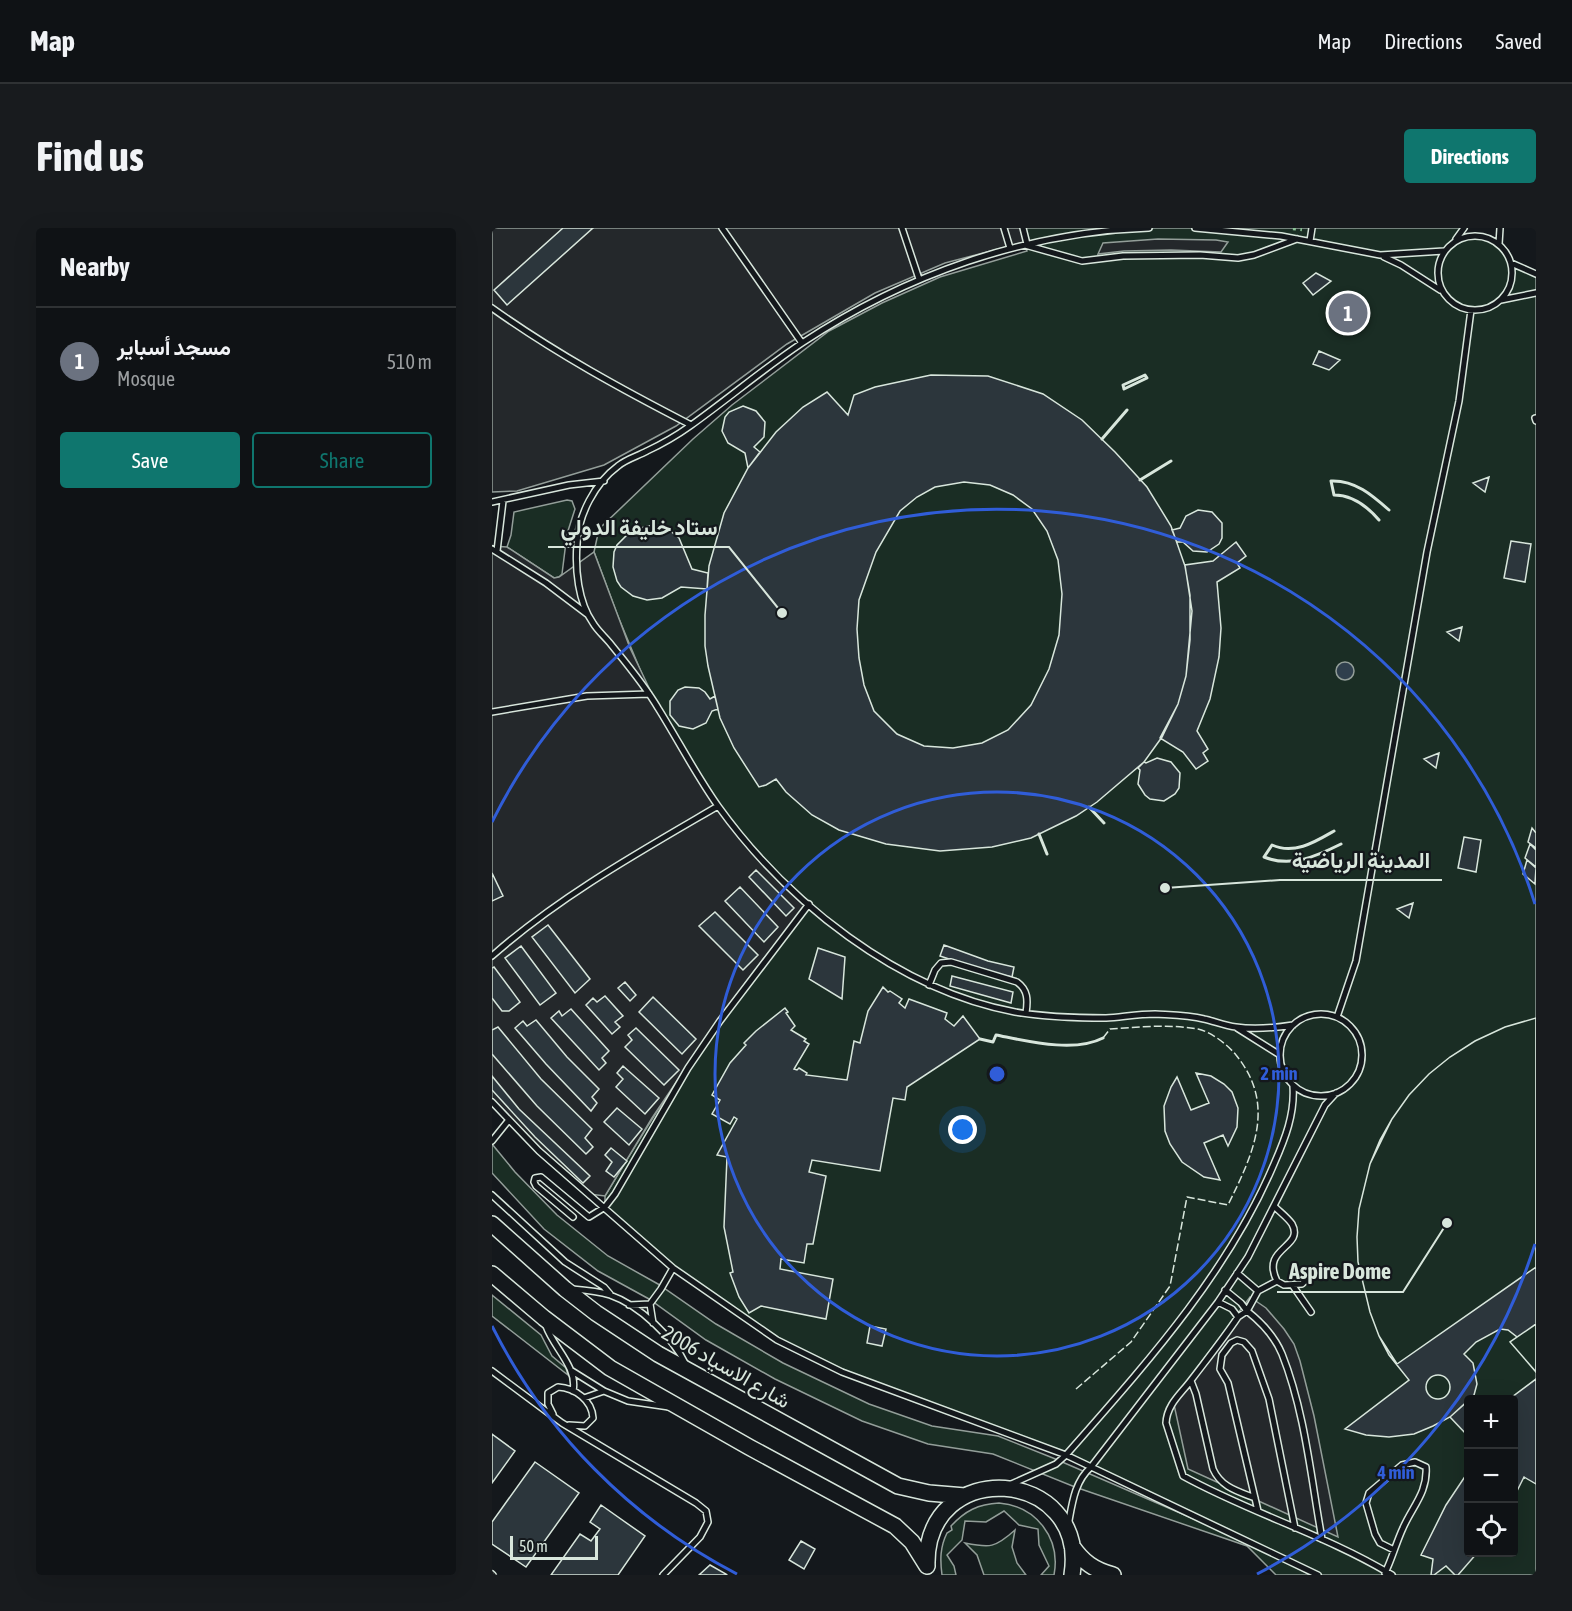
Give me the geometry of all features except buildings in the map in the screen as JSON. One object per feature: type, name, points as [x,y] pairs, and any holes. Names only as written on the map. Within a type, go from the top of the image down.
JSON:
[{"type":"main road","name":"شارع الاسياد 2006","points":[[492,1224],[564,1288],[596,1313],[658,1354],[898,1486],[929,1493],[965,1496]]},
{"type":"main road","points":[[492,1274],[544,1318],[610,1368],[895,1526],[912,1542],[928,1571]]},
{"type":"main road","points":[[928,1571],[928,1545],[935,1526],[948,1509],[965,1496],[984,1489],[1004,1487],[1037,1497],[1055,1512],[1082,1560],[1097,1571],[1113,1575]]},
{"type":"main road","points":[[1070,1538],[1072,1575]]},
{"type":"lane","points":[[722,228],[802,343]]},
{"type":"lane","points":[[902,228],[919,279]]},
{"type":"lane","points":[[1004,228],[1010,248]]},
{"type":"lane","points":[[1023,228],[1026,244]]},
{"type":"lane","points":[[1149,228],[1081,234],[1026,244],[936,272],[888,293],[802,343],[691,426],[667,442],[619,465],[604,481],[592,495],[577,538],[579,587],[593,623],[649,694],[718,806],[770,868],[808,904],[851,939],[887,963],[929,985],[969,1001],[1026,1013],[1063,1018],[1172,1015],[1200,1018],[1235,1027],[1273,1028],[1293,1025]]},
{"type":"lane","points":[[1195,228],[1310,241],[1380,255],[1401,265],[1442,291],[1454,304],[1471,310],[1536,293]]},
{"type":"lane","points":[[1310,241],[1312,228]]},
{"type":"lane","points":[[1442,291],[1437,271],[1444,251],[1464,228]]},
{"type":"lane","points":[[1499,244],[1500,228]]},
{"type":"lane","points":[[1453,242],[1474,235],[1487,237],[1499,244],[1507,254],[1511,263],[1510,284],[1499,301]]},
{"type":"lane","points":[[1026,244],[1082,261],[1123,256],[1200,255],[1238,258],[1297,240]]},
{"type":"lane","points":[[1380,255],[1444,251]]},
{"type":"lane","points":[[1511,263],[1536,274]]},
{"type":"lane","points":[[492,308],[520,328],[606,380],[691,426]]},
{"type":"lane","points":[[1337,1017],[1356,962],[1427,552],[1459,401],[1471,310]]},
{"type":"lane","points":[[492,502],[569,485],[604,481]]},
{"type":"lane","points":[[503,501],[495,550],[588,614]]},
{"type":"lane","points":[[492,712],[586,696],[649,694]]},
{"type":"lane","points":[[492,956],[576,893],[639,852],[718,806]]},
{"type":"lane","points":[[573,1218],[536,1186],[535,1178],[541,1177],[589,1217],[605,1207],[631,1169],[688,1068],[720,1021],[808,904]]},
{"type":"lane","points":[[929,985],[935,970],[941,963],[951,962],[1017,982],[1023,986],[1027,993],[1026,1013]]},
{"type":"lane","points":[[1070,1538],[1072,1502],[1083,1474],[1091,1467],[1218,1302],[1248,1257],[1325,1105],[1336,1093],[1349,1085],[1359,1072],[1362,1057],[1360,1042],[1352,1028],[1337,1017],[1314,1014],[1303,1018],[1286,1033],[1281,1044],[1281,1066],[1293,1086],[1306,1093],[1321,1096],[1336,1093]]},
{"type":"lane","points":[[1235,1027],[1280,1055]]},
{"type":"lane","points":[[1004,1487],[1056,1464],[1156,1350],[1196,1299],[1264,1188],[1284,1141],[1292,1112],[1293,1086]]},
{"type":"lane","points":[[492,1102],[539,1151],[673,1268],[777,1340],[842,1372],[1065,1455],[1318,1575]]},
{"type":"lane","points":[[492,1141],[508,1120]]},
{"type":"lane","points":[[492,1195],[565,1262],[604,1287],[611,1295]]},
{"type":"lane","points":[[1275,1207],[1292,1223],[1293,1231],[1290,1243],[1277,1253],[1274,1260],[1273,1268],[1277,1281],[1284,1285],[1302,1284],[1316,1270]]},
{"type":"lane","points":[[653,1323],[650,1304],[673,1268]]},
{"type":"lane","points":[[1237,1273],[1258,1290]]},
{"type":"lane","points":[[1277,1281],[1258,1290],[1247,1311],[1238,1317],[1191,1381],[1172,1402],[1166,1423],[1183,1476],[1322,1539],[1387,1574],[1404,1526],[1424,1491],[1427,1479],[1426,1467],[1415,1462],[1402,1465],[1369,1493],[1366,1503],[1380,1543],[1394,1550]]},
{"type":"lane","points":[[1293,1286],[1311,1312]]},
{"type":"lane","points":[[564,1288],[611,1295],[628,1305],[653,1323],[680,1353],[688,1371]]},
{"type":"lane","points":[[1225,1290],[1266,1327],[1282,1352],[1299,1410],[1322,1539]]},
{"type":"lane","points":[[1218,1302],[1232,1309],[1238,1317]]},
{"type":"lane","points":[[628,1305],[650,1304]]},
{"type":"lane","points":[[544,1318],[548,1333],[572,1371],[575,1385],[573,1391]]},
{"type":"lane","points":[[1258,1511],[1228,1383],[1220,1369],[1222,1355],[1231,1343],[1237,1340],[1244,1342],[1252,1351],[1269,1399],[1295,1528]]},
{"type":"lane","points":[[492,1371],[562,1423],[706,1511],[708,1522],[700,1537],[663,1575]]},
{"type":"lane","points":[[572,1371],[604,1391],[628,1401],[682,1409]]},
{"type":"lane","points":[[1191,1381],[1213,1469],[1218,1480],[1255,1498]]},
{"type":"lane","points":[[555,1418],[548,1404],[548,1393],[558,1387],[573,1391],[584,1398],[592,1411],[591,1421],[581,1427],[562,1423]]},
{"type":"lane","points":[[584,1398],[604,1391]]},
{"type":"green space","points":[[1021,228],[1464,228],[1455,241],[1472,236],[1488,238],[1501,248],[1511,263],[1536,274],[1536,1575],[1318,1575],[1066,1455],[842,1372],[777,1340],[673,1268],[605,1207],[605,1196],[668,1094],[712,1028],[785,933],[777,872],[732,824],[662,715],[644,679],[594,552],[599,529],[732,405],[829,331],[882,303],[940,277],[1027,251]]},
{"type":"green space","points":[[567,500],[572,501],[575,509],[567,534],[562,574],[554,578],[507,547],[514,512]]},
{"type":"green space","points":[[492,1144],[515,1172],[557,1215],[608,1256],[658,1284],[716,1324],[783,1363],[869,1404],[932,1426],[998,1436],[1053,1458],[1287,1561],[1310,1575],[1276,1575],[1247,1546],[1075,1487],[993,1454],[928,1444],[862,1421],[775,1379],[706,1340],[649,1299],[598,1271],[544,1229],[492,1173]]},
{"type":"green space","points":[[492,1295],[541,1335],[552,1356],[566,1368],[568,1375],[492,1316]]},
{"type":"green space","points":[[999,1503],[1024,1510],[1043,1526],[1054,1549],[1054,1575],[1041,1575],[1049,1566],[1039,1545],[1038,1529],[1019,1525],[1004,1511],[986,1522],[965,1521],[962,1540],[947,1555],[954,1566],[956,1575],[942,1575],[942,1548],[947,1533],[952,1530],[951,1526],[972,1509]]},
{"type":"green space","points":[[1015,1530],[1012,1547],[1017,1563],[1026,1575],[984,1575],[977,1555],[965,1543],[981,1546],[992,1545]]},
{"type":"shaded area","points":[[492,228],[1021,228],[1025,242],[945,263],[875,293],[787,344],[676,426],[604,465],[517,491],[492,492]]},
{"type":"shaded area","points":[[1158,239],[1228,242],[1221,252],[1171,250],[1098,254],[1103,243]]},
{"type":"shaded area","points":[[492,546],[507,547],[554,578],[559,577],[594,552],[630,648],[662,715],[732,824],[777,872],[812,904],[764,958],[723,1013],[652,1118],[605,1196],[589,1194],[539,1151],[492,1102]]},
{"type":"shaded area","points":[[1250,1297],[1266,1308],[1294,1344],[1314,1416],[1338,1537],[1188,1469],[1173,1400]]},
{"type":"water","points":[[1345,662],[1351,665],[1354,671],[1351,677],[1345,680],[1339,677],[1336,671],[1339,665]]},
{"type":"hedge","points":[[1293,228],[1302,229]]},
{"type":"fence","points":[[1076,1389],[1131,1342],[1170,1286],[1187,1197],[1228,1205],[1246,1167],[1257,1130],[1256,1092],[1248,1074],[1236,1055],[1213,1036],[1198,1029],[1154,1026],[1110,1029],[1103,1038]]},
{"type":"wall","points":[[1145,375],[1147,378],[1124,389],[1123,385],[1145,375]]},
{"type":"wall","points":[[1102,439],[1127,410]]},
{"type":"wall","points":[[1140,480],[1171,461]]},
{"type":"wall","points":[[1379,520],[1359,502],[1334,495],[1331,481],[1340,481],[1355,486],[1370,494],[1389,510]]},
{"type":"wall","points":[[1089,807],[1104,823]]},
{"type":"wall","points":[[1334,831],[1312,843],[1296,848],[1288,849],[1272,845],[1264,857],[1294,861],[1323,853],[1341,844]]},
{"type":"wall","points":[[1039,834],[1047,854]]},
{"type":"wall","points":[[980,1039],[993,1042],[996,1035],[1036,1043],[1078,1045],[1103,1038]]},
{"type":"place","name":"مسجد أسباير","points":[[1348,313]]},
{"type":"place","name":"ستاد خليفة الدولي","points":[[782,613]]},
{"type":"place","name":"المدينة الرياضية","points":[[1165,888]]},
{"type":"place","name":"Aspire Dome","points":[[1447,1223]]}]
